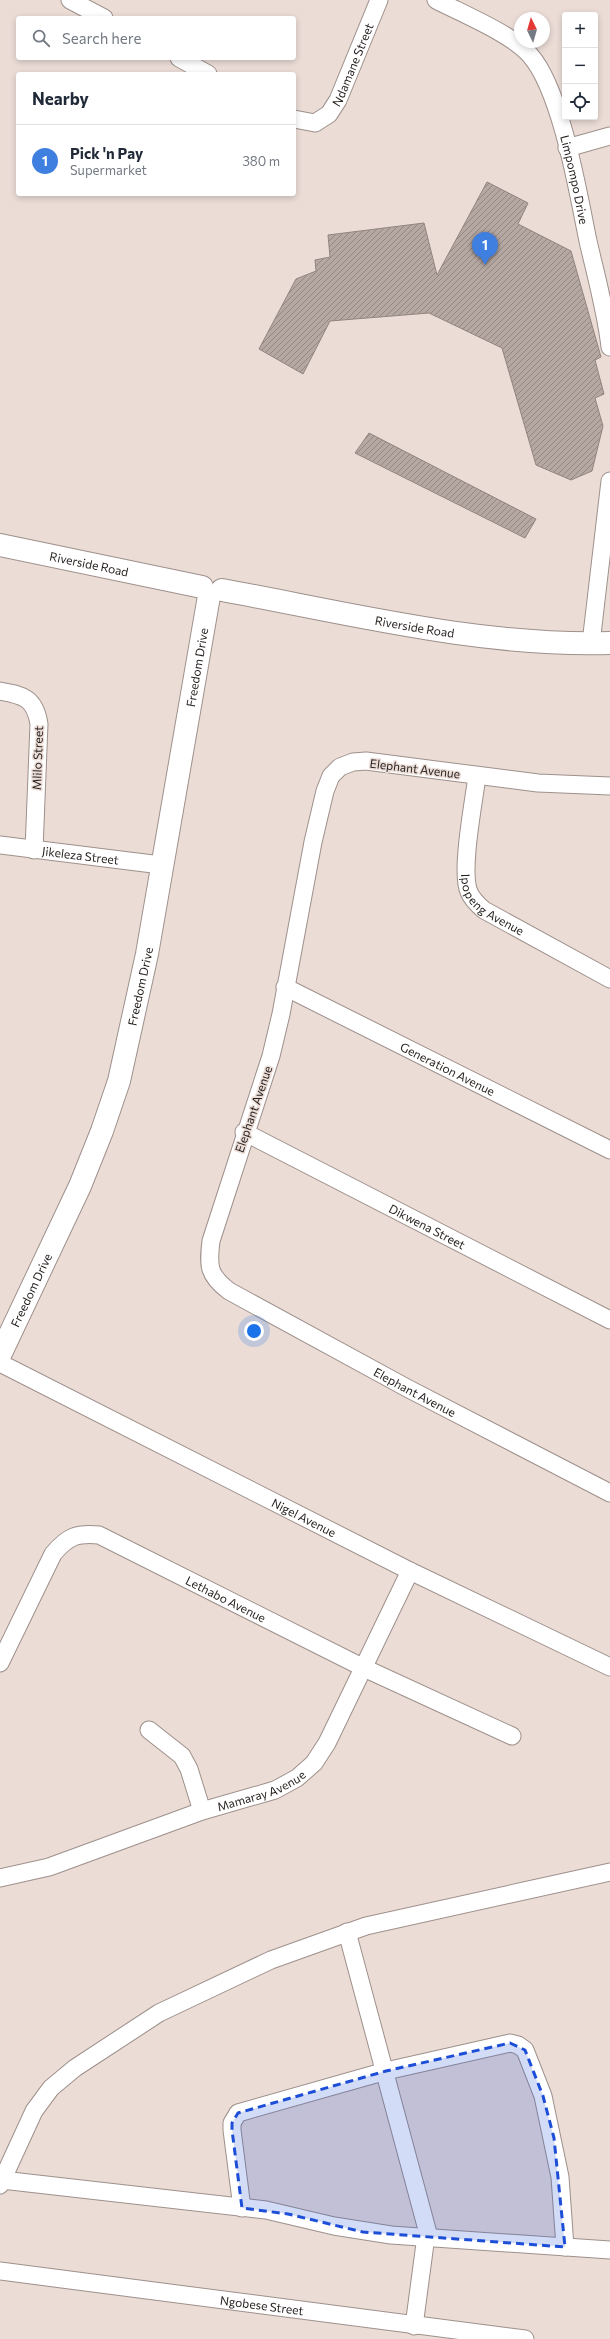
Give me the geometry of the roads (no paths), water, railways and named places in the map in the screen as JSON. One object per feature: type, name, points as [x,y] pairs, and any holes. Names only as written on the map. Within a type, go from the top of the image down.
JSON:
[{"type":"street","points":[[70,0],[100,16]]},
{"type":"street","name":"Ndamane Street","points":[[296,119],[315,123],[330,114],[338,100],[379,0]]},
{"type":"street","name":"Limpompo Drive","points":[[436,0],[502,34],[529,53],[541,69],[550,88],[567,148],[610,347]]},
{"type":"street","points":[[182,60],[204,72]]},
{"type":"street","points":[[567,148],[610,136]]},
{"type":"street","points":[[600,643],[610,481]]},
{"type":"street","name":"Riverside Road","points":[[0,545],[211,591],[449,631],[537,641],[600,643]]},
{"type":"street","name":"Freedom Drive","points":[[0,1355],[80,1186],[117,1088],[147,954],[161,866],[211,591]]},
{"type":"street","name":"Mlilo Street","points":[[0,691],[19,695],[30,701],[37,710],[39,724],[34,850]]},
{"type":"street","name":"Elephant Avenue","points":[[610,786],[538,783],[366,761],[353,762],[340,767],[331,776],[325,791],[313,842],[271,1056],[258,1098],[244,1132],[210,1241],[209,1258],[211,1272],[216,1281],[229,1291],[407,1388],[610,1493]]},
{"type":"street","name":"Ipopeng Avenue","points":[[477,776],[466,866],[468,891],[474,901],[484,910],[610,979]]},
{"type":"street","name":"Jikeleza Street","points":[[0,845],[161,866]]},
{"type":"street","name":"Generation Avenue","points":[[285,987],[610,1150]]},
{"type":"street","name":"Dikwena Street","points":[[244,1132],[610,1320]]},
{"type":"street","name":"Nigel Avenue","points":[[0,1364],[410,1571],[610,1667]]},
{"type":"street","name":"Lethabo Avenue","points":[[0,1663],[53,1554],[66,1541],[83,1534],[99,1535],[364,1668],[512,1736]]},
{"type":"street","name":"Mamaray Avenue","points":[[0,1878],[49,1868],[202,1812],[275,1790],[297,1778],[314,1763],[327,1743],[410,1571]]},
{"type":"street","points":[[149,1730],[182,1756],[189,1769],[202,1812]]},
{"type":"street","points":[[610,1872],[366,1926],[272,1960],[159,2013],[75,2068],[50,2088],[34,2111],[1,2183],[288,2214],[363,2232],[610,2250]]},
{"type":"street","points":[[347,1932],[386,2071],[427,2236],[414,2326]]},
{"type":"street","points":[[242,2208],[232,2130],[234,2116],[247,2110],[386,2071],[510,2043],[518,2044],[525,2050],[543,2096],[554,2138],[560,2177],[565,2247]]},
{"type":"street","name":"Ngobese Street","points":[[0,2271],[414,2326],[524,2339]]},
{"type":"place","name":"Pick 'n Pay","points":[[485,265]]}]
